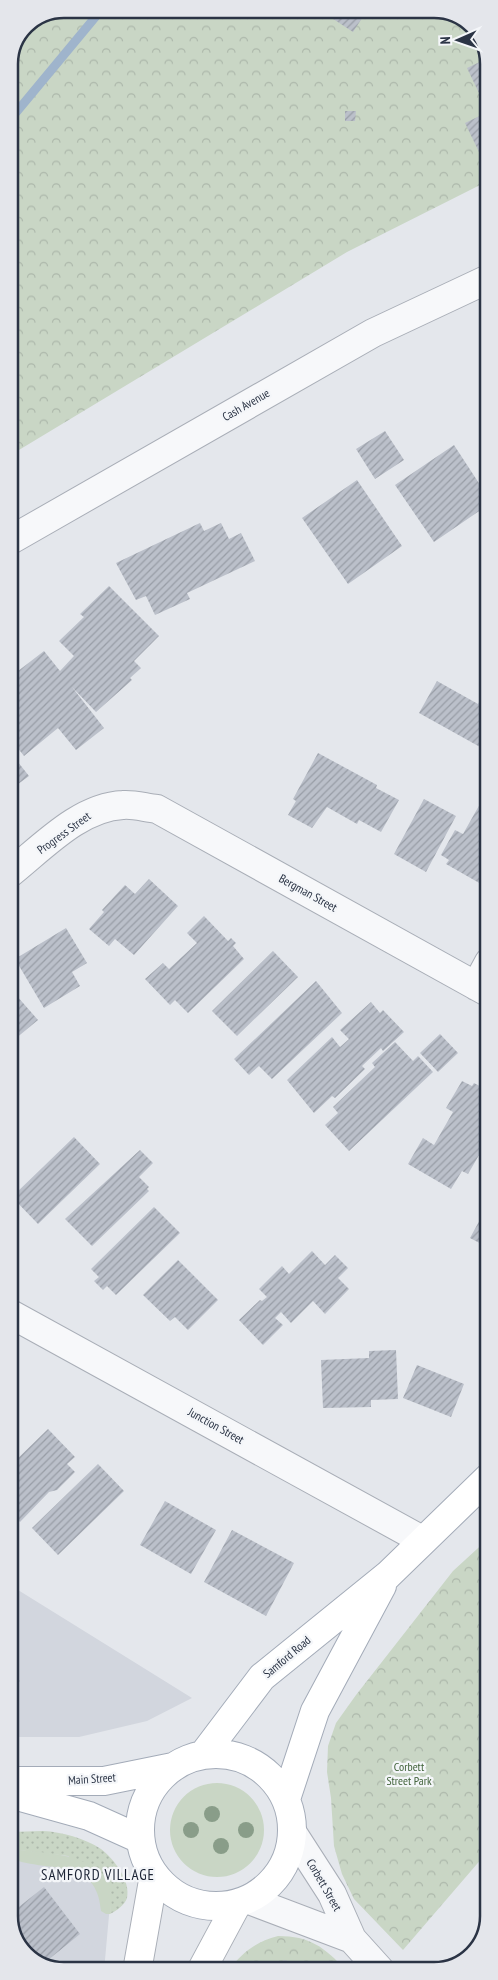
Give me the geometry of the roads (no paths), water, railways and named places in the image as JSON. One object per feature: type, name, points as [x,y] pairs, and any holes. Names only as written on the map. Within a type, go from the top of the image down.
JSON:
[{"type":"main road","name":"Samford Road","points":[[203,1755],[262,1677],[388,1575],[480,1485]]},
{"type":"main road","name":"Samford Road","points":[[286,1799],[315,1711],[388,1575]]},
{"type":"main road","points":[[203,1755],[228,1755],[252,1763],[272,1778],[286,1799],[291,1815],[292,1832],[289,1853],[280,1872],[266,1888],[243,1902],[214,1907],[191,1903],[170,1892],[154,1875],[144,1858],[140,1839],[141,1818],[146,1798],[158,1781],[172,1767],[187,1759],[203,1755]]},
{"type":"main road","name":"Main Street","points":[[18,1781],[104,1781],[172,1767]]},
{"type":"main road","points":[[18,1796],[89,1816],[140,1839]]},
{"type":"main road","points":[[138,1962],[154,1875]]},
{"type":"main road","points":[[206,1962],[243,1902]]},
{"type":"street","name":"Cash Avenue","points":[[18,536],[373,333],[480,283]]},
{"type":"street","name":"Progress Street","points":[[18,867],[72,824],[97,809],[124,804]]},
{"type":"street","name":"Bergman Street","points":[[124,804],[157,809],[480,988]]},
{"type":"street","name":"Junction Street","points":[[18,1318],[422,1540]]},
{"type":"street","name":"Corbett Street","points":[[292,1832],[332,1894],[343,1949]]},
{"type":"street","name":"Corbett Street","points":[[243,1902],[343,1949],[366,1962]]},
{"type":"waterway","points":[[18,110],[95,18]]},
{"type":"district","name":"SAMFORD VILLAGE","points":[[98,1875]]},
{"type":"park label","name":"Corbett Street Park","points":[[409,1774]]}]
